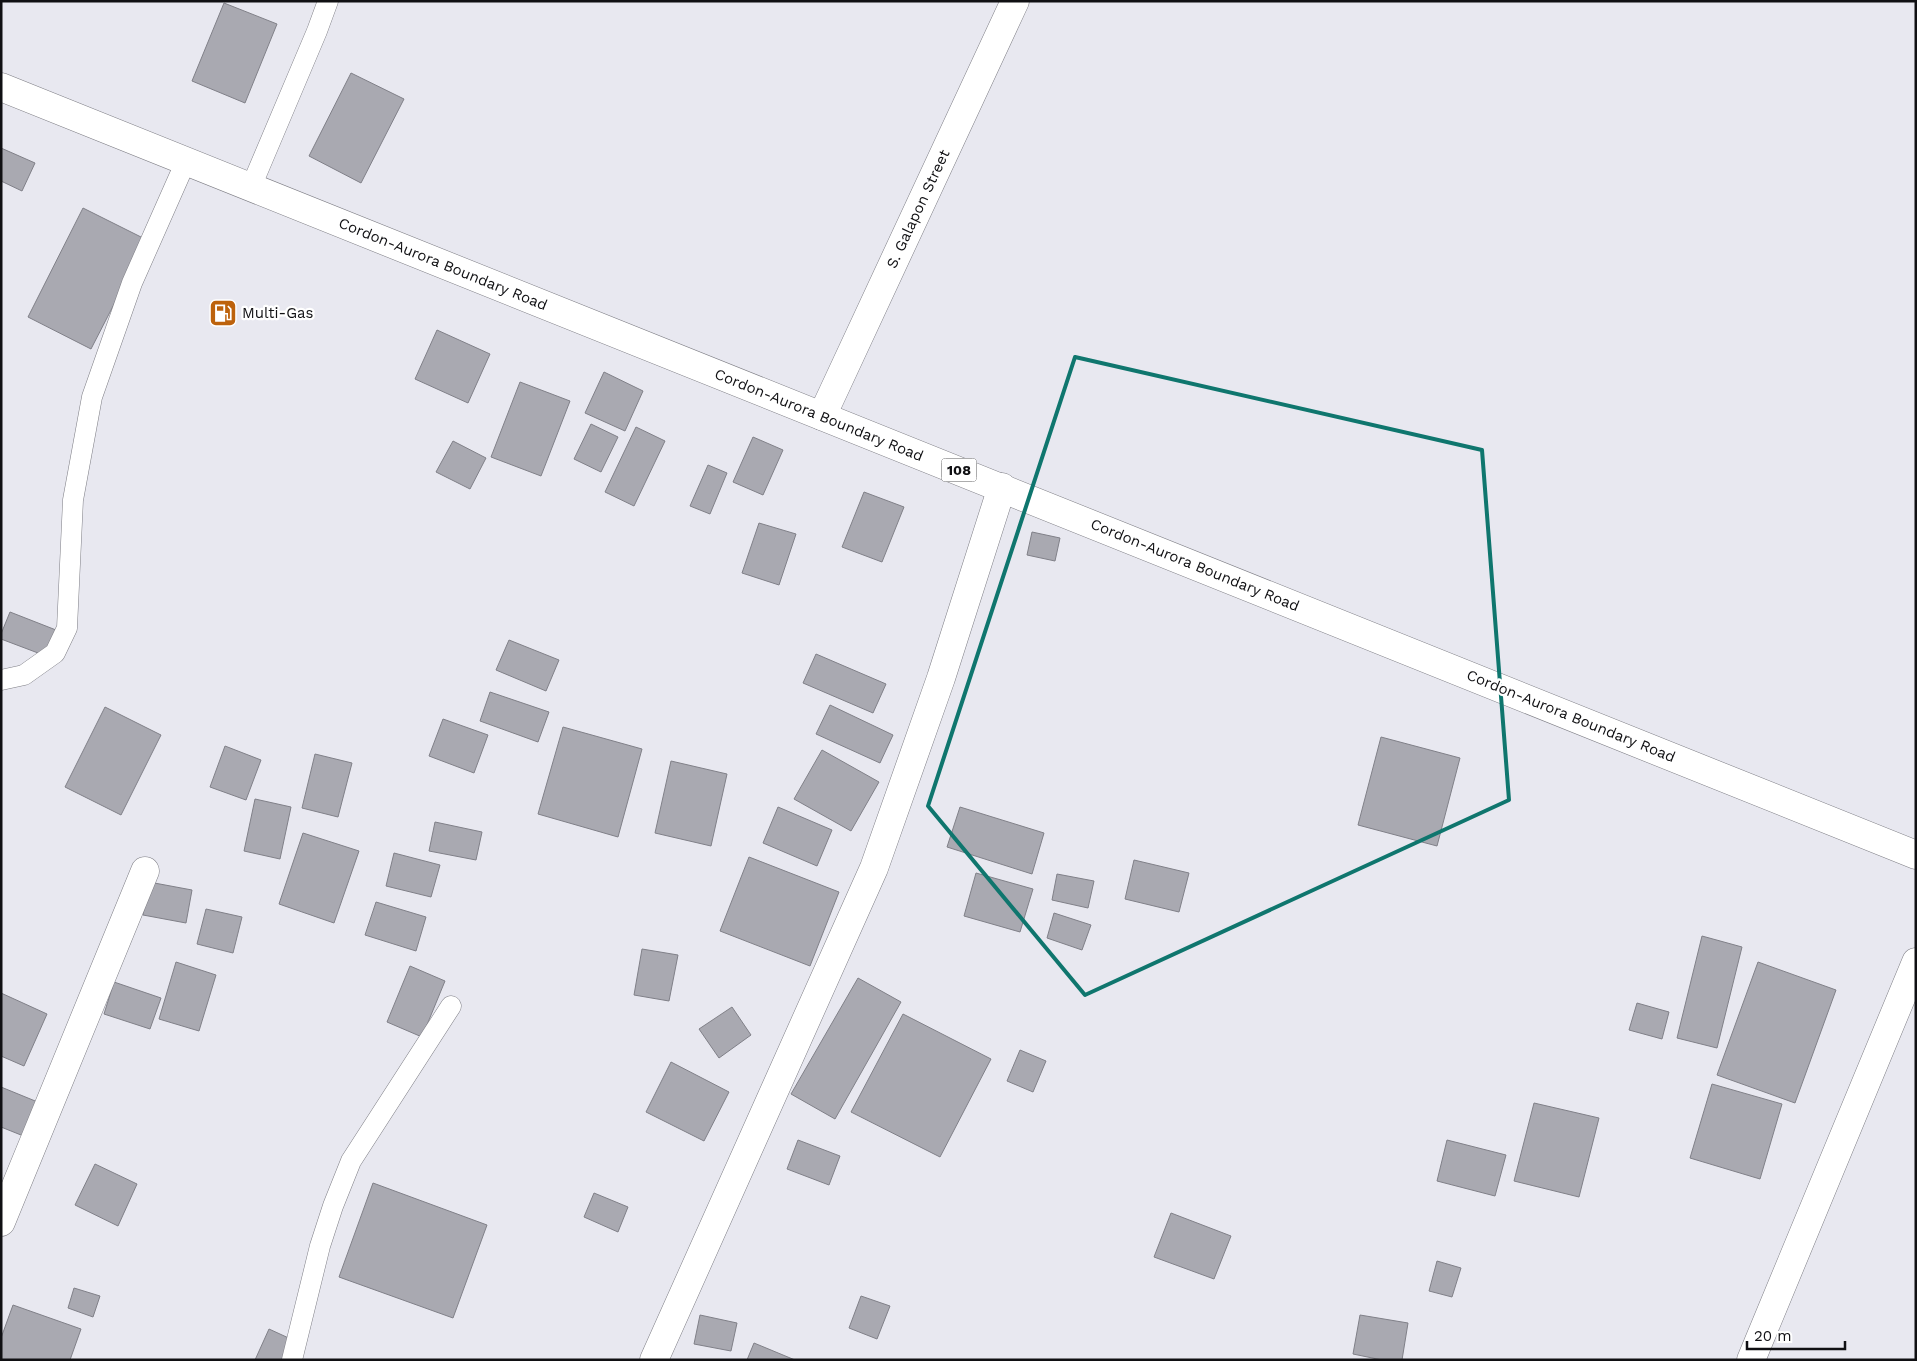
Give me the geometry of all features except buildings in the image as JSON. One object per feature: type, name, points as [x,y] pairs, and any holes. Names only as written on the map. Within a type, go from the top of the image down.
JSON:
[{"type":"street","name":"S. Galapon Street","points":[[822,416],[1015,1]]},
{"type":"street","name":"Cordon-Aurora Boundary Road","points":[[1,87],[1916,855]]},
{"type":"street","points":[[654,1360],[874,868],[941,678],[1002,487]]},
{"type":"street","points":[[1,1222],[145,871]]},
{"type":"street","points":[[1751,1360],[1916,962]]},
{"type":"lane","points":[[252,187],[328,1]]},
{"type":"lane","points":[[1,680],[24,675],[55,653],[66,628],[74,500],[92,398],[132,283],[186,161]]},
{"type":"lane","points":[[292,1360],[320,1246],[333,1206],[352,1161],[450,1006]]},
{"type":"highlighted area","points":[[1075,357],[1482,450],[1509,800],[1085,995],[928,806]]},
{"type":"place","name":"Multi-Gas","points":[[223,313]]}]
